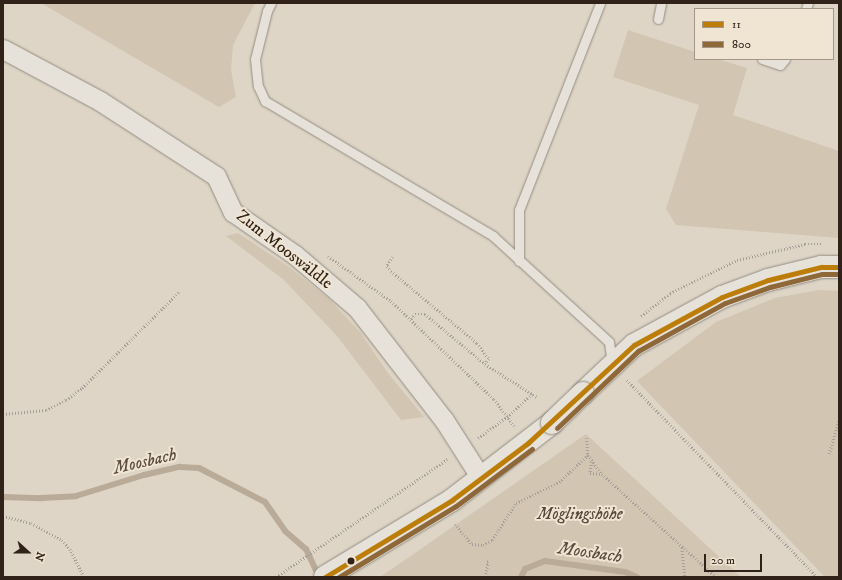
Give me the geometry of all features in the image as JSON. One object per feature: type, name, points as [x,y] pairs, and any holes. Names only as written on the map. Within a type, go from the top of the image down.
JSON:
[{"type":"street","name":"Zum Mooswäldle","points":[[3,49],[100,101],[216,176],[233,212],[295,256],[357,308],[444,420],[482,478]]},
{"type":"street","points":[[326,577],[344,564],[452,500],[482,478],[552,423],[583,393],[618,372],[634,345],[722,297],[768,280],[821,268],[839,267]]},
{"type":"lane","points":[[272,3],[267,11],[255,59],[258,86],[265,101],[493,236],[609,342],[618,372]]},
{"type":"lane","points":[[519,261],[519,210],[600,3]]},
{"type":"lane","points":[[658,19],[661,3]]},
{"type":"lane","points":[[765,60],[780,65],[784,60]]},
{"type":"path","points":[[393,257],[387,266],[391,271],[477,344],[489,359],[485,364]]},
{"type":"path","points":[[3,414],[46,410],[66,400],[82,388],[179,292]]},
{"type":"path","points":[[514,427],[494,399],[411,319],[415,314],[425,314],[485,364],[537,397]]},
{"type":"path","points":[[618,372],[817,577]]},
{"type":"path","points":[[276,577],[326,545],[507,417],[532,394]]},
{"type":"path","points":[[829,454],[839,419]]},
{"type":"path","points":[[587,438],[588,455],[602,474],[716,577]]},
{"type":"path","points":[[455,524],[472,544],[483,545],[492,540],[516,503],[559,482],[588,455]]},
{"type":"path","points":[[592,462],[590,472],[602,474]]},
{"type":"path","points":[[3,516],[31,523],[62,540],[70,549],[84,577]]},
{"type":"path","points":[[682,547],[685,577]]},
{"type":"path","points":[[485,577],[486,562]]},
{"type":"green space","points":[[41,3],[255,3],[233,45],[231,70],[236,97],[219,107]]},
{"type":"green space","points":[[628,30],[694,52],[694,60],[721,60],[747,68],[733,115],[839,151],[839,238],[676,225],[666,209],[699,105],[613,77]]},
{"type":"green space","points":[[238,233],[289,267],[329,299],[360,332],[388,373],[424,417],[401,420],[337,336],[284,280],[226,236]]},
{"type":"green space","points":[[819,290],[839,291],[839,577],[825,577],[637,381],[716,322],[775,298]]},
{"type":"green space","name":"Möglingshöhe","points":[[586,434],[741,577],[380,577],[415,553]]},
{"type":"waterway","name":"Moosbach","points":[[3,497],[41,498],[76,496],[144,475],[180,467],[199,468],[265,502],[285,531],[306,549],[319,577]]},
{"type":"waterway","name":"Moosbach","points":[[521,577],[525,569],[545,561],[625,572],[637,577]]},
{"type":"transit line","name":"11","points":[[325,577],[452,500],[528,443],[634,345],[722,297],[768,280],[821,267],[839,267]]},
{"type":"transit line","name":"800","points":[[557,428],[638,351],[725,303],[770,287],[822,274],[839,274]]},
{"type":"transit line","name":"800","points":[[339,577],[456,506],[532,449]]}]
